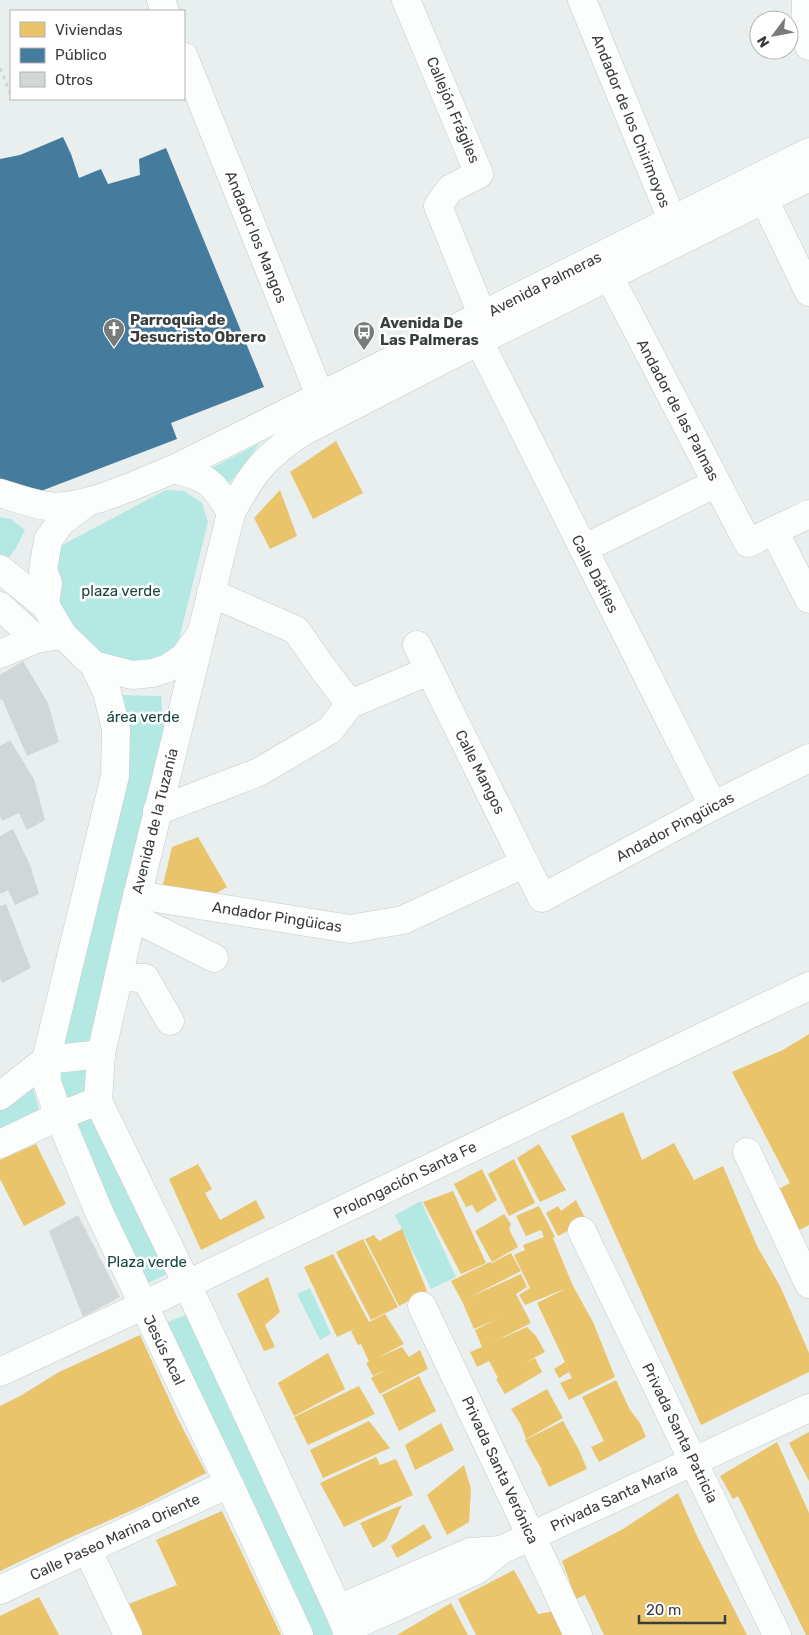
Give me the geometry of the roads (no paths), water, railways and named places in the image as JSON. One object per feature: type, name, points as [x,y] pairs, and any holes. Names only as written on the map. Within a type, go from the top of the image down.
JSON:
[{"type":"street","name":"Callejón Frágiles","points":[[406,0],[479,174],[450,189],[438,206],[480,328]]},
{"type":"street","name":"Andador de los Chirimoyos","points":[[582,0],[676,231]]},
{"type":"street","points":[[806,0],[804,37],[809,46]]},
{"type":"street","name":"Andador los Mangos","points":[[185,59],[325,407]]},
{"type":"street","name":"Avenida Palmeras","points":[[480,328],[608,276],[676,231],[809,152]]},
{"type":"street","name":"Avenida Palmeras","points":[[174,469],[325,407],[676,231],[764,200],[809,177]]},
{"type":"street","points":[[764,200],[809,292]]},
{"type":"street","name":"Andador de las Palmas","points":[[608,276],[748,543],[774,531]]},
{"type":"street","name":"Calle Dátiles","points":[[480,328],[583,549],[713,806]]},
{"type":"street","name":"Avenida Palmeras","points":[[231,514],[247,483],[266,460],[325,407]]},
{"type":"street","points":[[0,493],[19,500],[50,507],[86,503],[174,469],[196,474],[209,481],[222,497],[231,514]]},
{"type":"street","points":[[583,549],[716,482]]},
{"type":"street","points":[[45,605],[48,583],[43,570],[48,540],[61,522],[86,503]]},
{"type":"street","name":"Avenida de la Tuzanía","points":[[98,1101],[101,1054],[134,906],[231,514]]},
{"type":"street","points":[[809,514],[774,531],[809,599]]},
{"type":"street","points":[[0,569],[45,605],[63,636],[94,665],[106,692],[116,729],[114,776],[46,1060]]},
{"type":"street","points":[[211,593],[296,630],[350,704]]},
{"type":"street","points":[[0,606],[36,639]]},
{"type":"street","points":[[0,654],[36,639],[63,636]]},
{"type":"street","points":[[94,665],[132,675],[153,673],[168,668],[184,657],[200,636]]},
{"type":"street","name":"Calle Mangos","points":[[417,645],[542,898]]},
{"type":"street","points":[[157,811],[259,772],[330,730],[350,704],[429,671]]},
{"type":"street","name":"Andador Pingüicas","points":[[542,898],[713,806],[809,758]]},
{"type":"street","name":"Andador Pingüicas","points":[[134,906],[350,929],[403,920],[525,863]]},
{"type":"street","points":[[134,906],[214,958]]},
{"type":"street","points":[[118,977],[145,978],[170,1021]]},
{"type":"street","name":"Prolongación Santa Fe","points":[[0,1372],[142,1306],[809,986]]},
{"type":"street","points":[[0,1096],[46,1060],[101,1054]]},
{"type":"street","name":"Jesús Acal","points":[[46,1060],[47,1082],[98,1212],[230,1486],[298,1635]]},
{"type":"street","points":[[0,1144],[59,1116],[98,1101],[187,1284],[344,1624]]},
{"type":"street","points":[[747,1152],[809,1284]]},
{"type":"street","name":"Privada Santa Patricia","points":[[582,1231],[777,1635]]},
{"type":"street","name":"Privada Santa Verónica","points":[[422,1306],[578,1635]]},
{"type":"street","name":"Privada Santa María","points":[[344,1624],[477,1570],[501,1550],[809,1408]]},
{"type":"street","name":"Calle Paseo Marina Oriente","points":[[0,1590],[213,1491],[230,1486]]},
{"type":"street","points":[[87,1549],[128,1635]]},
{"type":"place","name":"Parroquia de Jesucristo Obrero","points":[[114,348]]},
{"type":"place","name":"Avenida De Las Palmeras","points":[[364,351]]},
{"type":"park label","name":"plaza verde","points":[[121,591]]},
{"type":"park label","name":"área verde","points":[[143,717]]},
{"type":"park label","name":"Plaza verde","points":[[147,1262]]}]
